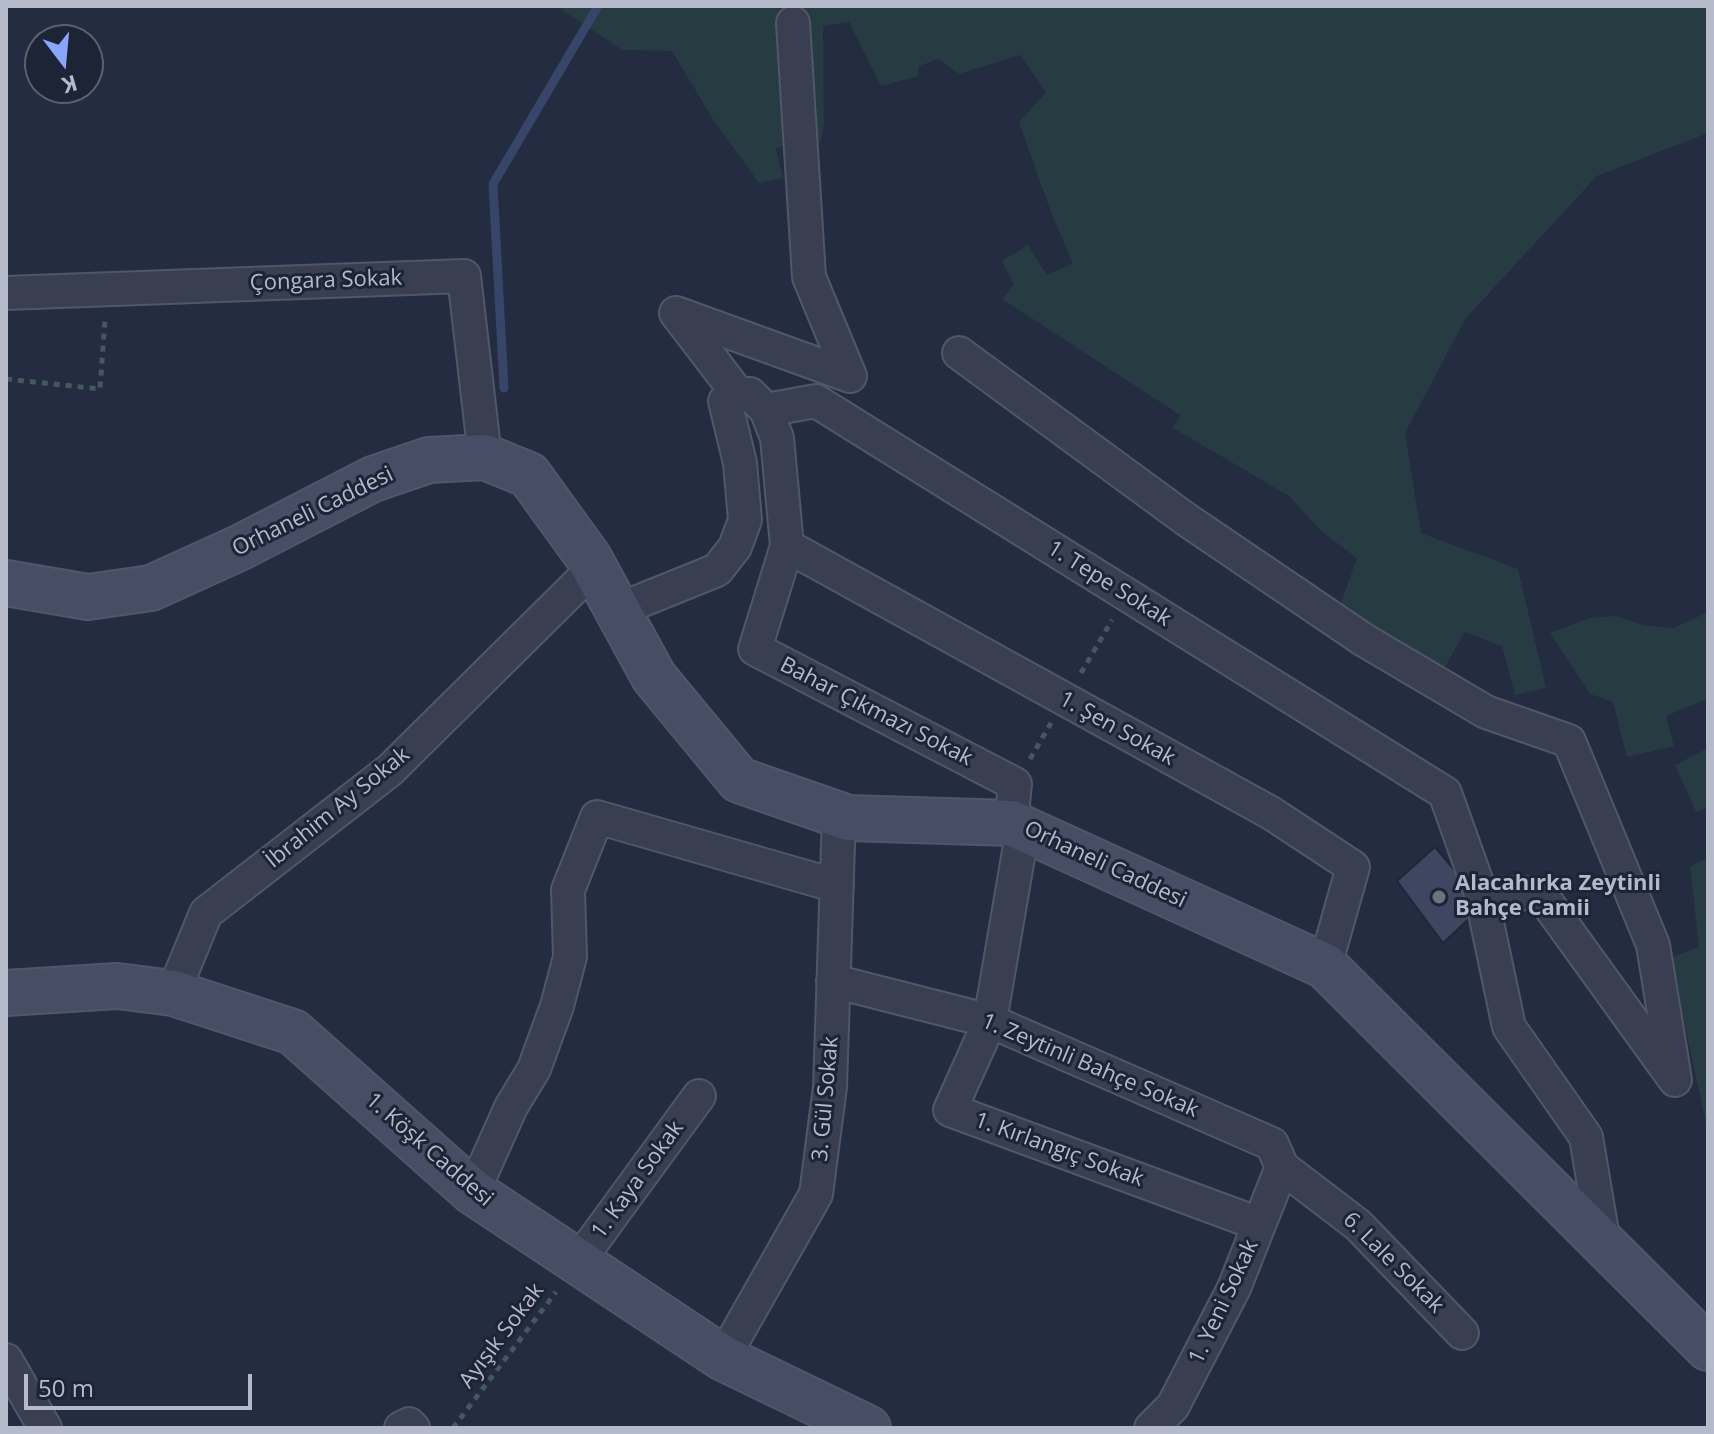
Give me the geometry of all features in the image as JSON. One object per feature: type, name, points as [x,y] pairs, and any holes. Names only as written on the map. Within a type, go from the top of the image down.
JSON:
[{"type":"main road","name":"Orhaneli Caddesi","points":[[6,583],[88,597],[151,588],[239,548],[373,479],[429,460],[485,457],[529,475],[594,568],[654,677],[739,780],[848,818],[1016,811],[1325,966],[1708,1348]]},
{"type":"main road","name":"1. Köşk Caddesi","points":[[6,993],[117,986],[173,993],[293,1032],[473,1192],[723,1358],[868,1428]]},
{"type":"street","points":[[618,610],[717,570],[735,547],[745,520],[732,398],[676,313],[850,376],[809,277],[793,23]]},
{"type":"street","name":"Çongara Sokak","points":[[6,293],[464,276],[485,457]]},
{"type":"street","points":[[959,353],[1187,520],[1364,640],[1486,712],[1569,741],[1653,945],[1675,1080],[1540,893],[1481,894],[1509,1027],[1586,1137],[1604,1244]]},
{"type":"street","points":[[732,398],[750,394],[766,410],[777,438],[787,546]]},
{"type":"street","name":"1. Tepe Sokak","points":[[766,410],[816,401],[1445,793],[1481,894]]},
{"type":"street","name":"1. Şen Sokak","points":[[787,546],[1271,813],[1353,867],[1325,966]]},
{"type":"street","name":"Bahar Çıkmazı Sokak","points":[[787,546],[755,649],[1016,811]]},
{"type":"street","name":"İbrahim Ay Sokak","points":[[173,993],[206,913],[390,770],[594,568]]},
{"type":"street","points":[[990,1021],[1016,811]]},
{"type":"street","name":"3. Gül Sokak","points":[[723,1358],[816,1194],[830,1087],[839,815]]},
{"type":"street","points":[[473,1192],[511,1107],[534,1069],[557,1006],[570,957],[568,890],[597,817],[837,886]]},
{"type":"street","name":"1. Zeytinli Bahçe Sokak","points":[[833,981],[990,1021],[1272,1144],[1282,1167]]},
{"type":"street","name":"1. Kırlangıç Sokak","points":[[990,1021],[950,1110],[1259,1224]]},
{"type":"street","name":"1. Kaya Sokak","points":[[577,1263],[699,1096]]},
{"type":"street","name":"1. Yeni Sokak","points":[[1165,1421],[1234,1288],[1282,1167]]},
{"type":"street","name":"6. Lale Sokak","points":[[1282,1167],[1358,1225],[1462,1333]]},
{"type":"street","points":[[6,1360],[45,1428]]},
{"type":"street","points":[[401,1428],[409,1424],[413,1428]]},
{"type":"path","points":[[6,379],[100,389],[108,289]]},
{"type":"path","points":[[1016,811],[1065,700],[1127,595]]},
{"type":"path","name":"Ayışık Sokak","points":[[453,1428],[577,1263]]},
{"type":"shaded area","points":[[556,6],[1708,6],[1708,133],[1597,176],[1466,318],[1405,433],[1421,533],[1518,569],[1546,688],[1515,695],[1502,646],[1465,632],[1442,672],[1339,608],[1357,558],[1321,531],[1289,496],[1173,428],[1180,415],[1002,299],[1014,285],[1002,261],[1028,245],[1047,275],[1073,263],[1052,215],[1019,122],[1046,92],[1020,55],[959,74],[939,59],[919,66],[918,76],[881,86],[849,22],[823,26],[824,126],[820,143],[785,145],[776,149],[783,178],[759,183],[714,121],[672,51],[622,50]]},
{"type":"shaded area","points":[[1708,612],[1708,705],[1705,700],[1666,716],[1674,746],[1627,757],[1613,702],[1590,694],[1550,633],[1590,618],[1615,616],[1643,625],[1673,628]]},
{"type":"shaded area","points":[[1708,748],[1708,808],[1696,812],[1675,765]]},
{"type":"shaded area","points":[[1708,858],[1708,1132],[1670,958],[1699,947],[1690,866]]},
{"type":"building","name":"Alacahırka Zeytinli Bahçe Camii","points":[[1435,847],[1462,879],[1474,914],[1443,943],[1397,881]]},
{"type":"waterway","points":[[504,388],[493,184],[598,6]]},
{"type":"place","name":"Alacahırka Zeytinli Bahçe Camii","points":[[1439,897]]}]
